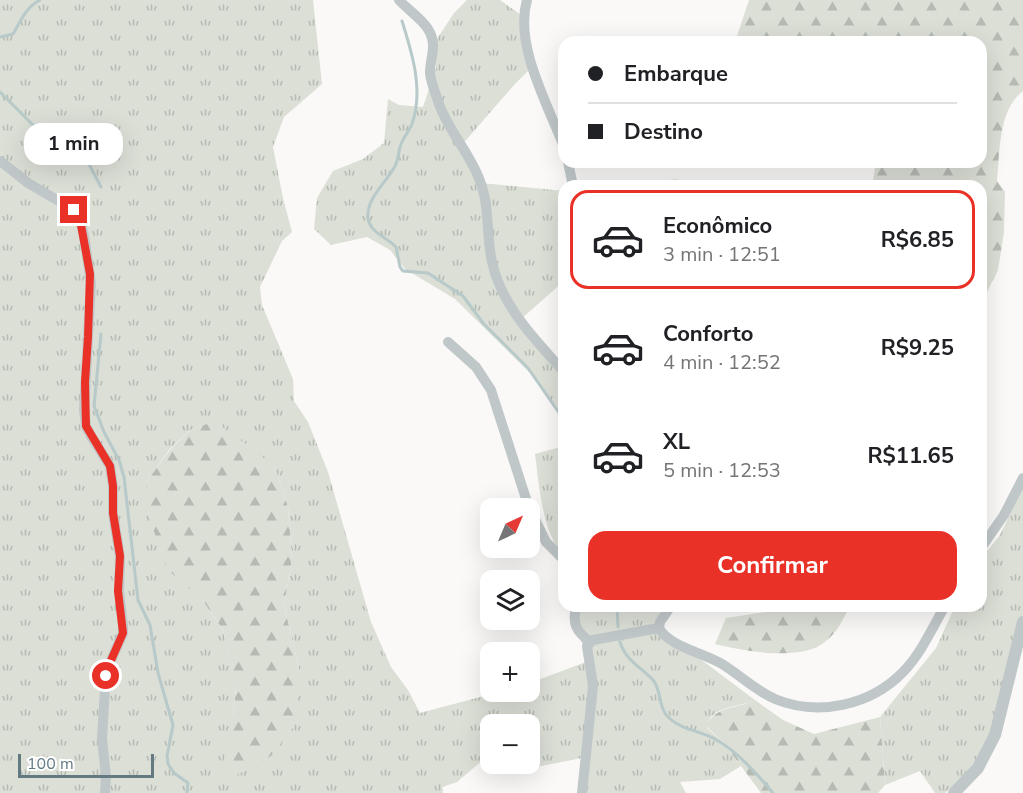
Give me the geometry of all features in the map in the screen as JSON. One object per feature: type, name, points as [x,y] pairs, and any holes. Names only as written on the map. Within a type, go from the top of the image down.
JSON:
[{"type":"street","points":[[399,0],[424,23],[433,40],[435,48],[430,70],[432,82],[446,119],[480,179],[488,211],[492,261],[498,282],[510,306],[558,365]]},
{"type":"street","points":[[527,0],[524,20],[527,49],[558,132]]},
{"type":"street","points":[[0,161],[28,183],[74,210],[79,217],[86,246],[90,283],[84,410],[86,426],[108,459],[112,478],[113,513],[120,556],[118,591],[123,626],[123,633],[109,665],[105,688],[102,739],[106,776],[105,793]]},
{"type":"street","points":[[448,342],[476,368],[491,390],[525,498]]},
{"type":"street","points":[[987,539],[1004,515],[1023,478]]},
{"type":"street","points":[[540,530],[546,542],[558,554]]},
{"type":"street","points":[[575,612],[575,627],[590,642]]},
{"type":"street","points":[[667,612],[660,621],[659,628],[668,639],[720,663],[775,699],[822,708],[847,705],[871,696],[887,686],[904,671],[917,654],[942,612]]},
{"type":"street","points":[[954,793],[978,768],[995,735],[1023,622]]},
{"type":"street","points":[[582,793],[593,686],[587,651],[590,642],[659,628]]},
{"type":"green space","points":[[0,0],[313,0],[322,84],[284,117],[273,147],[292,232],[282,241],[260,287],[262,305],[293,379],[294,401],[308,422],[328,472],[371,622],[391,667],[408,690],[420,713],[480,697],[480,702],[540,702],[540,679],[591,660],[573,626],[576,612],[671,612],[664,619],[660,629],[755,700],[719,711],[713,715],[707,728],[724,743],[741,766],[720,779],[680,782],[686,793],[583,793],[587,757],[540,766],[540,714],[480,714],[480,762],[457,782],[442,787],[443,793],[0,793]],"holes":[[[219,425],[275,468],[288,507],[292,559],[284,605],[300,673],[233,718],[236,687],[223,630],[201,598],[147,481],[169,450],[190,430]]]},
{"type":"green space","points":[[467,0],[500,0],[524,17],[531,68],[461,146],[481,183],[558,190],[558,286],[520,320],[558,366],[558,409],[535,378],[455,299],[405,269],[390,250],[367,237],[331,245],[314,229],[317,198],[333,171],[363,159],[384,143],[388,99],[399,105],[423,107],[436,68],[437,39],[454,13]]},
{"type":"green space","points":[[749,0],[1023,0],[1023,91],[1009,109],[1002,132],[997,181],[1005,192],[1004,232],[998,270],[987,292],[987,180],[873,180],[875,168],[987,168],[987,36],[737,36]]},
{"type":"green space","points":[[210,423],[219,425],[275,468],[288,507],[292,559],[284,605],[300,673],[295,725],[271,756],[237,775],[223,764],[233,718],[236,688],[223,630],[201,598],[169,571],[161,555],[147,507],[147,481],[169,451],[190,430]]},
{"type":"green space","points":[[558,448],[558,548],[546,522],[535,454]]},
{"type":"green space","points":[[1023,487],[1023,615],[1001,709],[988,745],[964,776],[945,793],[935,793],[920,771],[885,785],[880,717],[936,648],[952,612],[987,612],[987,551],[1000,535]]},
{"type":"green space","points":[[766,612],[847,612],[839,627],[822,644],[811,649],[784,653],[770,653],[715,644],[726,618]]},
{"type":"green space","points":[[755,700],[783,720],[814,734],[880,717],[885,785],[878,793],[761,793],[724,743],[706,726],[715,714]]},
{"type":"waterway","points":[[0,37],[13,34],[27,11],[40,0]]},
{"type":"waterway","points":[[402,21],[417,85],[415,111],[412,124],[401,144],[395,166],[370,204],[369,223],[375,231],[396,247],[403,271],[428,273],[463,296],[483,323],[528,368],[558,411]]},
{"type":"waterway","points":[[0,92],[32,124],[65,143],[89,164],[101,187]]},
{"type":"waterway","points":[[101,334],[94,406],[104,432],[119,460],[124,477],[138,600],[150,625],[158,673],[173,725],[167,756],[168,764],[174,773],[188,783],[187,793]]},
{"type":"waterway","points":[[617,612],[618,627]]},
{"type":"waterway","points":[[620,642],[630,659],[656,684],[663,709],[669,718],[723,744],[746,763],[773,793]]},
{"type":"route","points":[[74,210],[81,225],[90,274],[84,410],[86,426],[108,459],[110,466],[113,513],[120,556],[118,591],[123,633],[106,676]]}]
